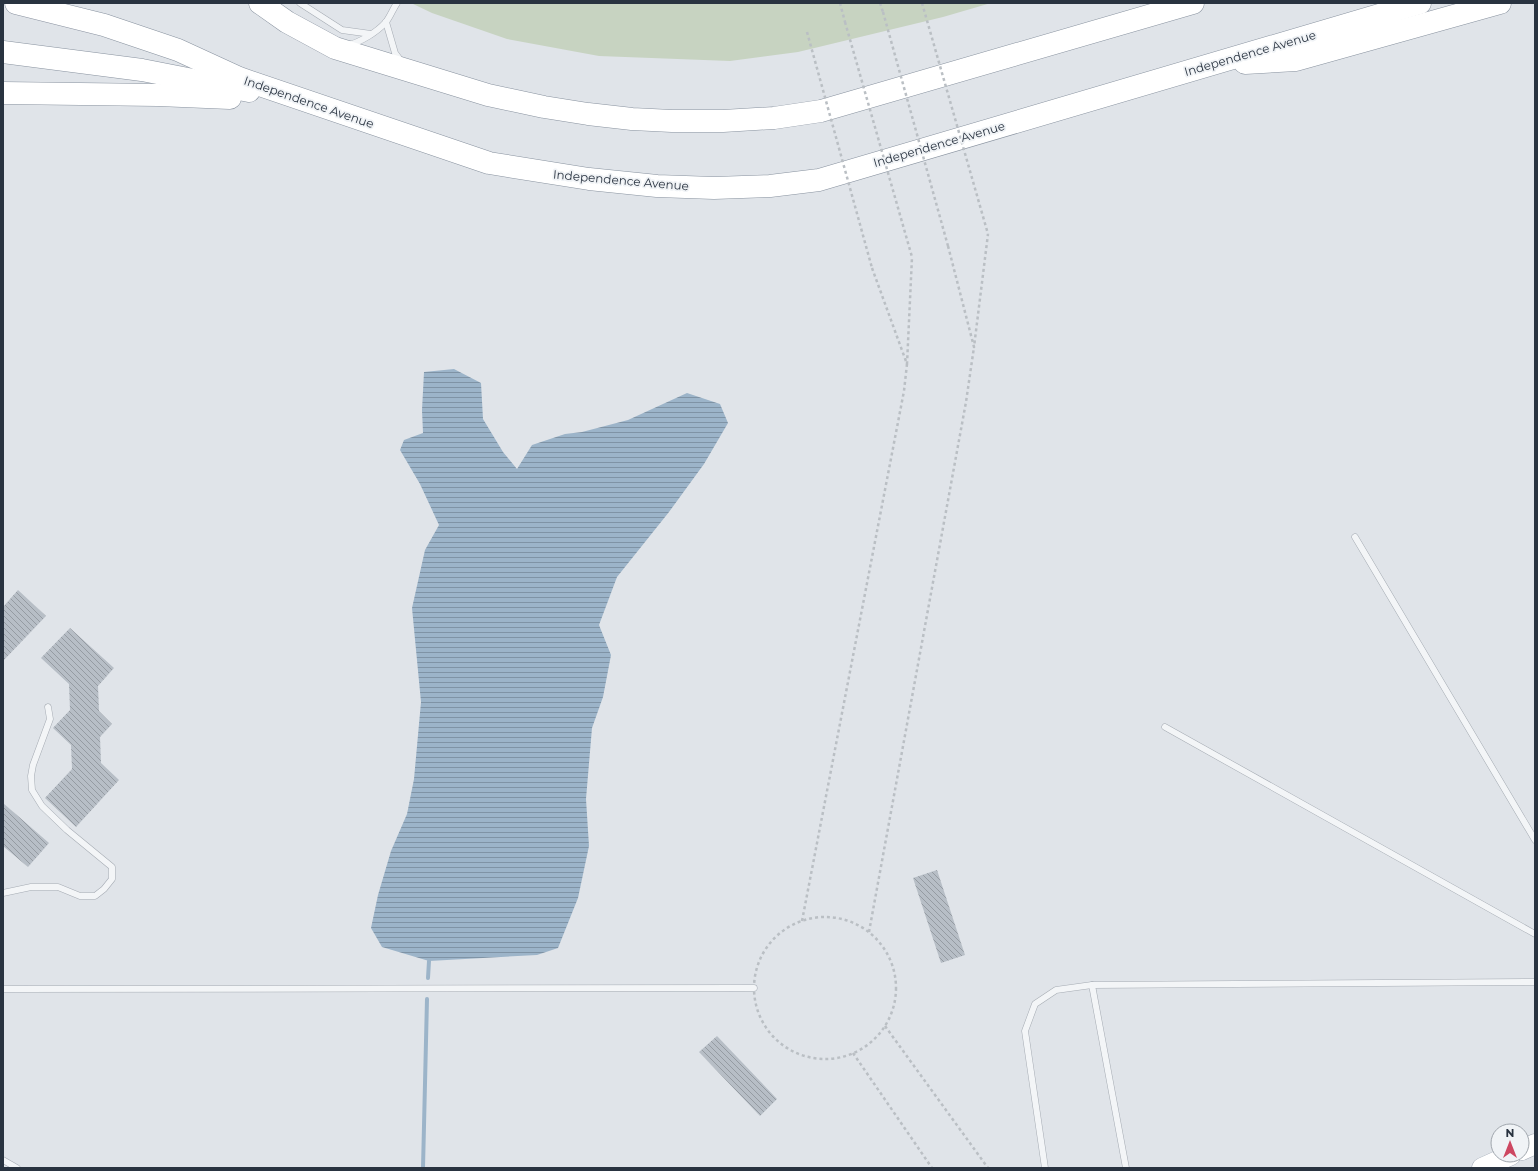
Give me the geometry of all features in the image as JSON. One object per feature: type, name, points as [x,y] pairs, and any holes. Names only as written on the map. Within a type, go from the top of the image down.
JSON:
[{"type":"highway","name":"Independence Avenue","points":[[16,3],[104,25],[178,50],[239,78],[489,163],[589,180],[657,186],[714,188],[770,186],[819,180],[1420,3]]},
{"type":"highway","points":[[260,3],[287,22],[335,48],[488,95],[544,107],[588,114],[632,120],[672,121],[723,121],[774,118],[821,110],[1193,3]]},
{"type":"highway","points":[[1208,65],[1296,60],[1500,3]]},
{"type":"highway","points":[[3,52],[142,70],[305,101]]},
{"type":"highway","points":[[3,93],[158,95],[305,101]]},
{"type":"main road","points":[[1482,1168],[1493,1163]]},
{"type":"lane","points":[[300,3],[342,30],[371,34]]},
{"type":"lane","points":[[335,48],[356,43],[371,34],[386,22],[397,3]]},
{"type":"lane","points":[[386,22],[395,52],[407,70]]},
{"type":"lane","points":[[1355,537],[1535,840]]},
{"type":"lane","points":[[3,893],[31,887],[58,887],[80,896],[95,896],[104,889],[112,879],[112,867],[67,830],[42,806],[32,790],[31,776],[33,765],[50,719],[48,707]]},
{"type":"lane","points":[[1166,727],[1535,934]]},
{"type":"lane","points":[[1045,1168],[1025,1031],[1035,1004],[1056,990],[1092,985],[1535,982]]},
{"type":"lane","points":[[1092,985],[1126,1168]]},
{"type":"lane","points":[[3,989],[754,988]]},
{"type":"lane","points":[[3,1160],[17,1168]]},
{"type":"path","points":[[802,921],[904,391],[907,364],[912,257],[840,3]]},
{"type":"path","points":[[880,3],[948,246],[974,347]]},
{"type":"path","points":[[869,932],[966,402],[988,234],[922,3]]},
{"type":"path","points":[[807,32],[872,268],[907,364]]},
{"type":"path","points":[[825,917],[837,918],[860,926],[869,932],[885,950],[895,972],[896,983],[894,1006],[885,1026],[869,1043],[853,1053],[838,1057],[816,1058],[794,1051],[775,1037],[761,1018],[754,988],[756,971],[765,950],[781,932],[802,921],[825,917]]},
{"type":"path","points":[[885,1026],[988,1168]]},
{"type":"path","points":[[853,1053],[932,1168]]},
{"type":"green space","points":[[411,3],[991,3],[943,17],[798,52],[730,61],[599,56],[507,39],[432,13]]},
{"type":"water","points":[[454,369],[481,383],[483,419],[503,452],[517,469],[532,445],[565,434],[582,432],[628,420],[687,393],[720,404],[728,423],[704,464],[669,512],[617,577],[599,625],[611,655],[603,697],[592,728],[586,799],[589,846],[578,898],[558,948],[537,955],[429,961],[382,947],[371,928],[378,895],[391,851],[407,814],[414,779],[421,702],[412,608],[425,550],[439,525],[420,484],[400,450],[404,440],[423,433],[422,410],[424,372]]},
{"type":"building","points":[[18,590],[46,616],[3,661],[3,607]]},
{"type":"building","points":[[70,628],[114,668],[98,686],[99,711],[112,724],[100,737],[101,763],[119,780],[76,827],[45,798],[72,769],[71,745],[53,728],[70,710],[69,684],[41,658]]},
{"type":"building","points":[[3,803],[49,843],[28,867],[3,846]]},
{"type":"building","points":[[937,870],[965,955],[941,963],[913,878]]},
{"type":"building","points":[[717,1036],[777,1099],[760,1116],[699,1052]]},
{"type":"waterway","points":[[428,978],[429,961]]},
{"type":"waterway","points":[[423,1168],[427,999]]}]
